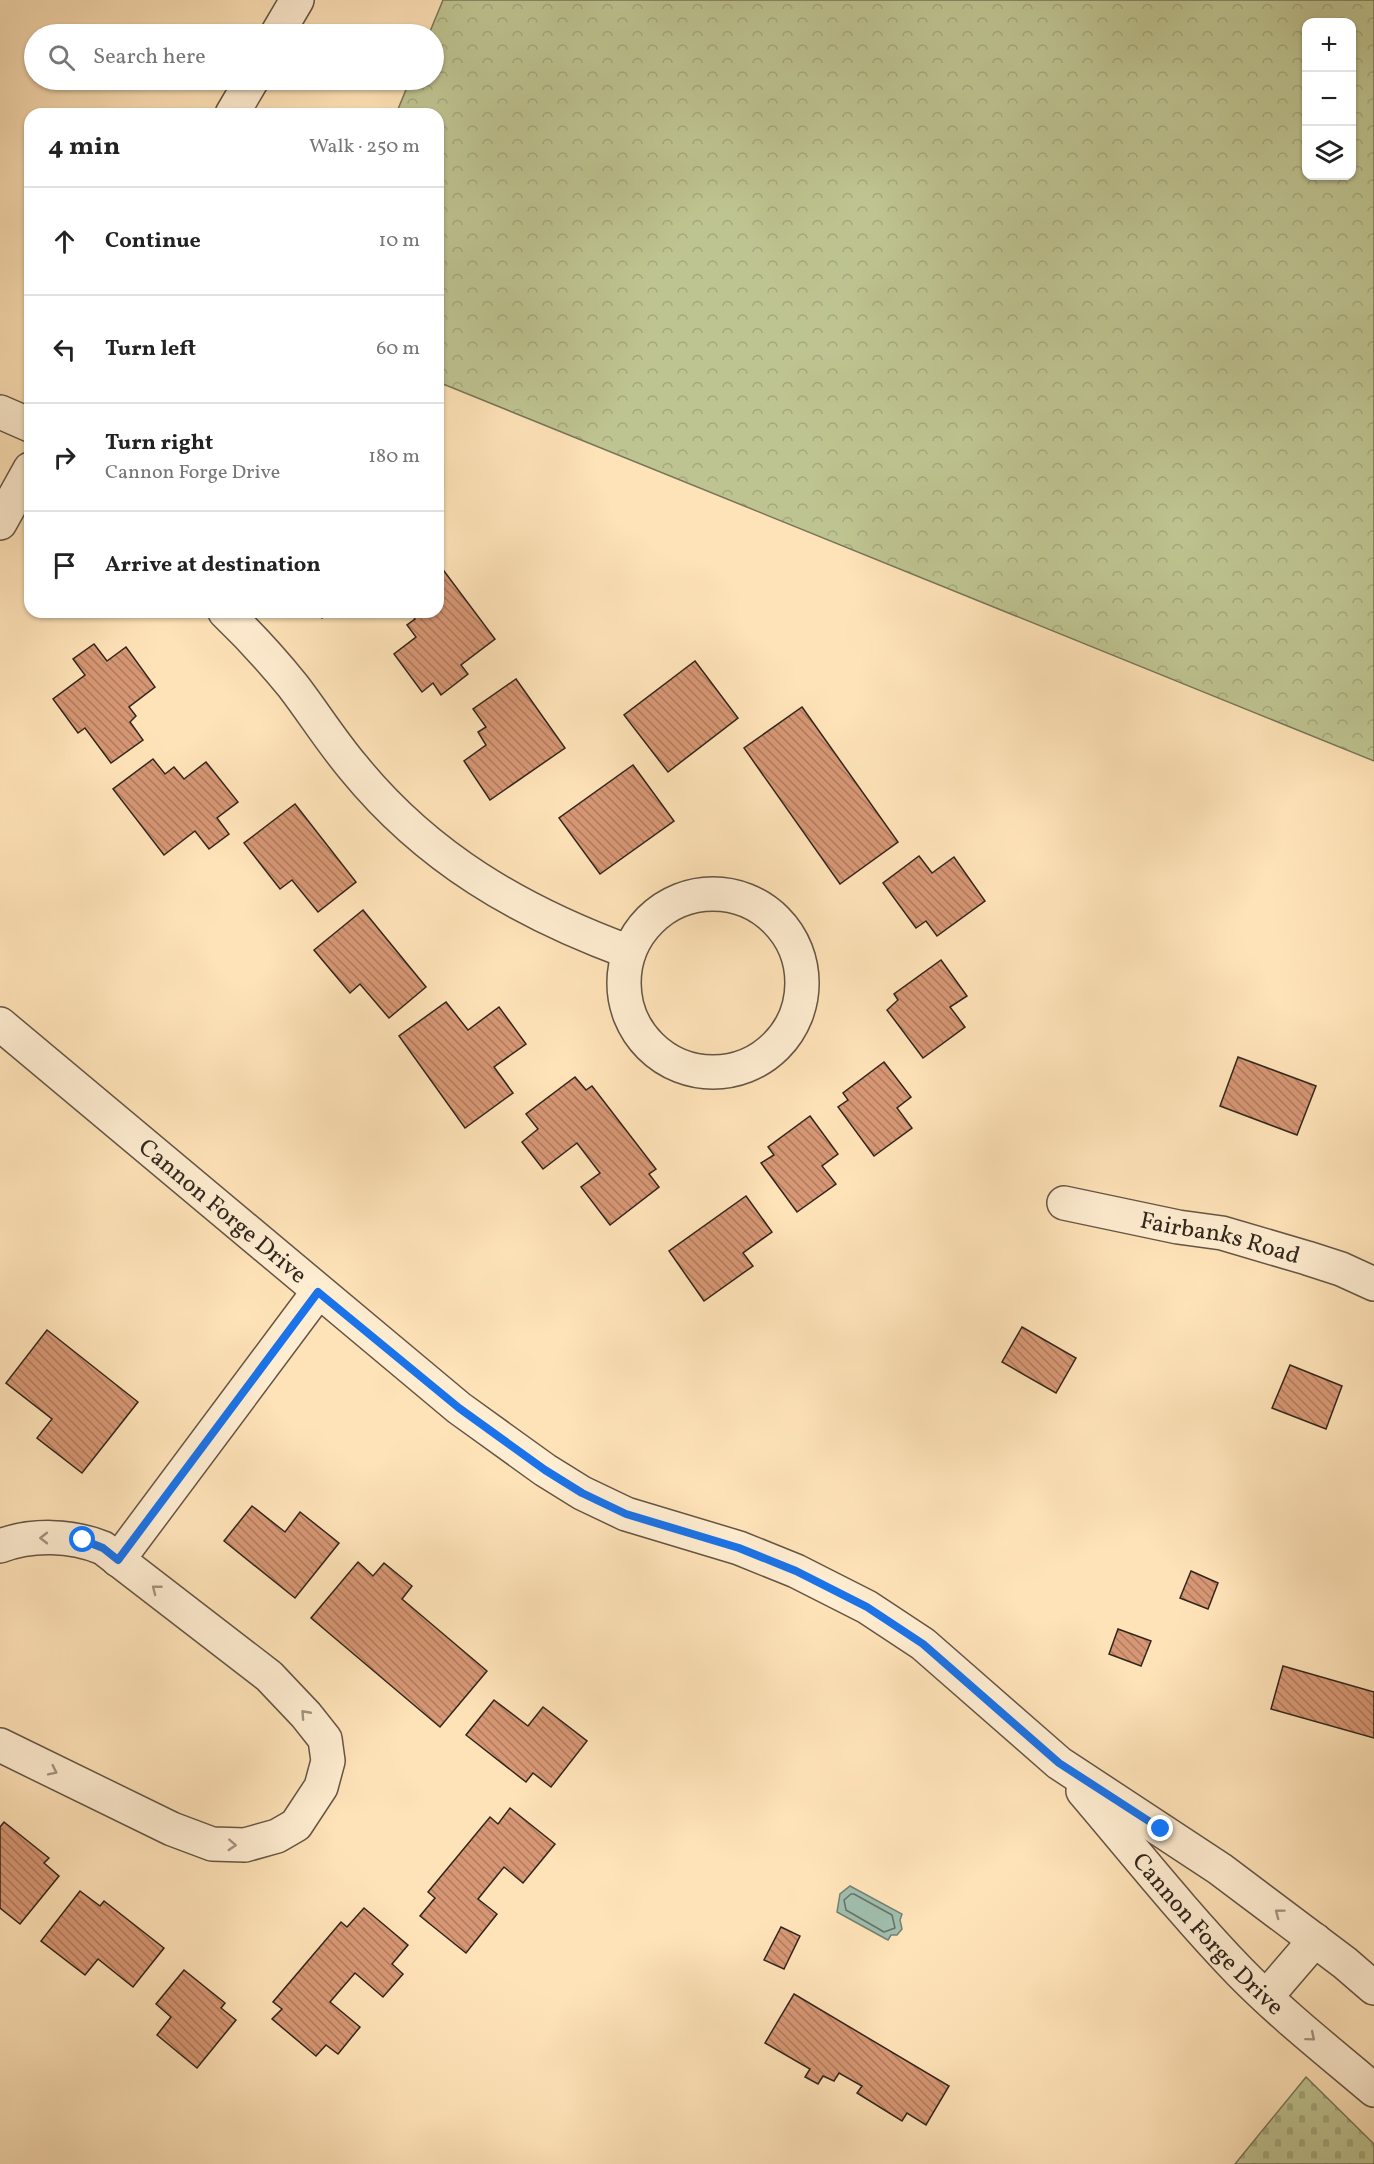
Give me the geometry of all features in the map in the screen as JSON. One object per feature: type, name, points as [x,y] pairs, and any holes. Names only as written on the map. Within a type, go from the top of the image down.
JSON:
[{"type":"street","points":[[283,24],[297,0]]},
{"type":"street","points":[[236,108],[246,90]]},
{"type":"street","points":[[0,412],[24,422]]},
{"type":"street","points":[[0,523],[24,480]]},
{"type":"street","points":[[231,618],[280,671],[352,767],[393,812],[449,861],[506,898],[588,937],[629,952]]},
{"type":"street","points":[[718,894],[740,898],[761,908],[778,922],[792,940],[800,962],[802,985],[799,1007],[790,1028],[777,1045],[759,1059],[740,1068],[717,1072],[695,1071],[675,1064],[656,1052],[641,1036],[630,1017],[624,995],[624,974],[629,952],[640,932],[655,915],[674,902],[696,895],[718,894]]},
{"type":"street","name":"Cannon Forge Drive","points":[[0,1024],[459,1408],[545,1470],[582,1493],[626,1514],[748,1552],[796,1571],[867,1607],[923,1644],[1059,1763],[1210,1863],[1315,1940],[1374,1989]]},
{"type":"street","name":"Fairbanks Road","points":[[1064,1203],[1178,1227],[1222,1233],[1318,1262],[1374,1284]]},
{"type":"street","points":[[118,1560],[318,1292]]},
{"type":"street","points":[[0,1546],[13,1541],[38,1538],[83,1540],[103,1548],[269,1676],[325,1739],[328,1761],[321,1787],[296,1825],[277,1836],[245,1845],[212,1844],[172,1829],[0,1746]]},
{"type":"street","name":"Cannon Forge Drive","points":[[1059,1763],[1197,1926],[1286,2016],[1374,2090]]},
{"type":"street","points":[[1266,1997],[1315,1940]]},
{"type":"green space","points":[[443,0],[1374,0],[1374,761],[444,384],[444,108],[398,108],[406,90],[444,90],[444,24],[433,24]]},
{"type":"green space","points":[[1306,2077],[1374,2144],[1374,2164],[1235,2164]]},
{"type":"water","points":[[850,1886],[902,1914],[900,1920],[902,1929],[897,1935],[891,1935],[888,1940],[837,1912],[840,1894]]},
{"type":"building","points":[[444,571],[495,639],[461,665],[468,674],[441,695],[433,683],[422,692],[394,654],[416,637],[407,625],[415,619],[444,618]]},
{"type":"building","points":[[94,644],[107,661],[126,647],[155,687],[129,707],[136,716],[130,722],[143,740],[111,763],[85,728],[78,733],[53,699],[85,675],[73,659]]},
{"type":"building","points":[[695,661],[738,718],[668,772],[624,715]]},
{"type":"building","points":[[516,679],[565,748],[490,800],[464,761],[486,745],[478,732],[486,727],[473,709]]},
{"type":"building","points":[[802,707],[898,842],[840,884],[744,748]]},
{"type":"building","points":[[153,759],[165,774],[174,767],[184,779],[206,762],[238,802],[217,818],[229,834],[209,849],[195,831],[164,855],[113,789]]},
{"type":"building","points":[[633,765],[674,821],[600,874],[559,818]]},
{"type":"building","points":[[295,804],[356,882],[318,912],[292,880],[280,889],[244,843]]},
{"type":"building","points":[[919,856],[932,873],[954,857],[985,901],[937,936],[926,921],[916,928],[883,883]]},
{"type":"building","points":[[363,910],[426,987],[389,1018],[360,984],[350,993],[314,950]]},
{"type":"building","points":[[941,960],[967,996],[950,1007],[965,1027],[923,1058],[887,1010],[898,1000],[894,994]]},
{"type":"building","points":[[446,1002],[468,1030],[499,1007],[526,1044],[494,1067],[513,1093],[465,1128],[399,1036]]},
{"type":"building","points":[[1238,1057],[1316,1086],[1297,1135],[1220,1106]]},
{"type":"building","points":[[884,1062],[911,1097],[897,1108],[912,1128],[874,1156],[838,1107],[848,1100],[843,1093]]},
{"type":"building","points":[[575,1077],[586,1090],[592,1086],[656,1169],[649,1174],[659,1187],[610,1225],[581,1187],[600,1173],[577,1143],[543,1169],[522,1142],[538,1129],[526,1114]]},
{"type":"building","points":[[810,1116],[838,1154],[822,1166],[836,1184],[797,1212],[761,1163],[774,1155],[768,1147]]},
{"type":"building","points":[[746,1196],[772,1232],[743,1253],[753,1266],[704,1301],[669,1251]]},
{"type":"building","points":[[1022,1327],[1076,1358],[1056,1393],[1002,1362]]},
{"type":"building","points":[[47,1330],[138,1402],[82,1473],[37,1438],[52,1419],[6,1383]]},
{"type":"building","points":[[1290,1365],[1342,1386],[1326,1429],[1272,1408]]},
{"type":"building","points":[[252,1506],[285,1532],[300,1512],[339,1543],[295,1598],[224,1541]]},
{"type":"building","points":[[358,1562],[373,1576],[384,1563],[412,1586],[402,1599],[487,1671],[440,1727],[311,1618]]},
{"type":"building","points":[[1191,1571],[1218,1583],[1208,1609],[1180,1598]]},
{"type":"building","points":[[1118,1629],[1151,1641],[1141,1666],[1109,1654]]},
{"type":"building","points":[[1283,1666],[1374,1692],[1374,1738],[1271,1709]]},
{"type":"building","points":[[494,1700],[528,1726],[543,1707],[587,1741],[551,1787],[533,1773],[526,1782],[466,1735]]},
{"type":"building","points":[[510,1808],[555,1844],[523,1883],[504,1867],[478,1899],[497,1914],[466,1953],[420,1916],[435,1898],[428,1892],[490,1817],[498,1824]]},
{"type":"building","points":[[4,1822],[49,1858],[44,1863],[59,1876],[20,1924],[0,1908],[0,1827]]},
{"type":"building","points":[[80,1891],[100,1906],[104,1901],[164,1948],[133,1987],[98,1959],[85,1975],[41,1941]]},
{"type":"building","points":[[364,1908],[408,1945],[392,1964],[403,1974],[383,1997],[355,1973],[330,2002],[360,2027],[338,2054],[326,2045],[316,2056],[272,2019],[282,2009],[273,2002],[341,1922],[347,1927]]},
{"type":"building","points":[[781,1927],[800,1936],[784,1969],[764,1960]]},
{"type":"building","points":[[184,1970],[225,2003],[221,2008],[236,2020],[197,2068],[157,2035],[171,2017],[156,2004]]},
{"type":"building","points":[[794,1994],[949,2086],[926,2125],[907,2113],[902,2121],[857,2093],[862,2086],[839,2073],[834,2081],[823,2076],[818,2084],[805,2077],[810,2069],[765,2043]]},
{"type":"route","points":[[83,1540],[103,1548],[118,1560],[318,1292],[459,1408],[545,1470],[582,1493],[626,1514],[739,1548],[796,1571],[867,1607],[923,1644],[1059,1763],[1161,1829]]}]
